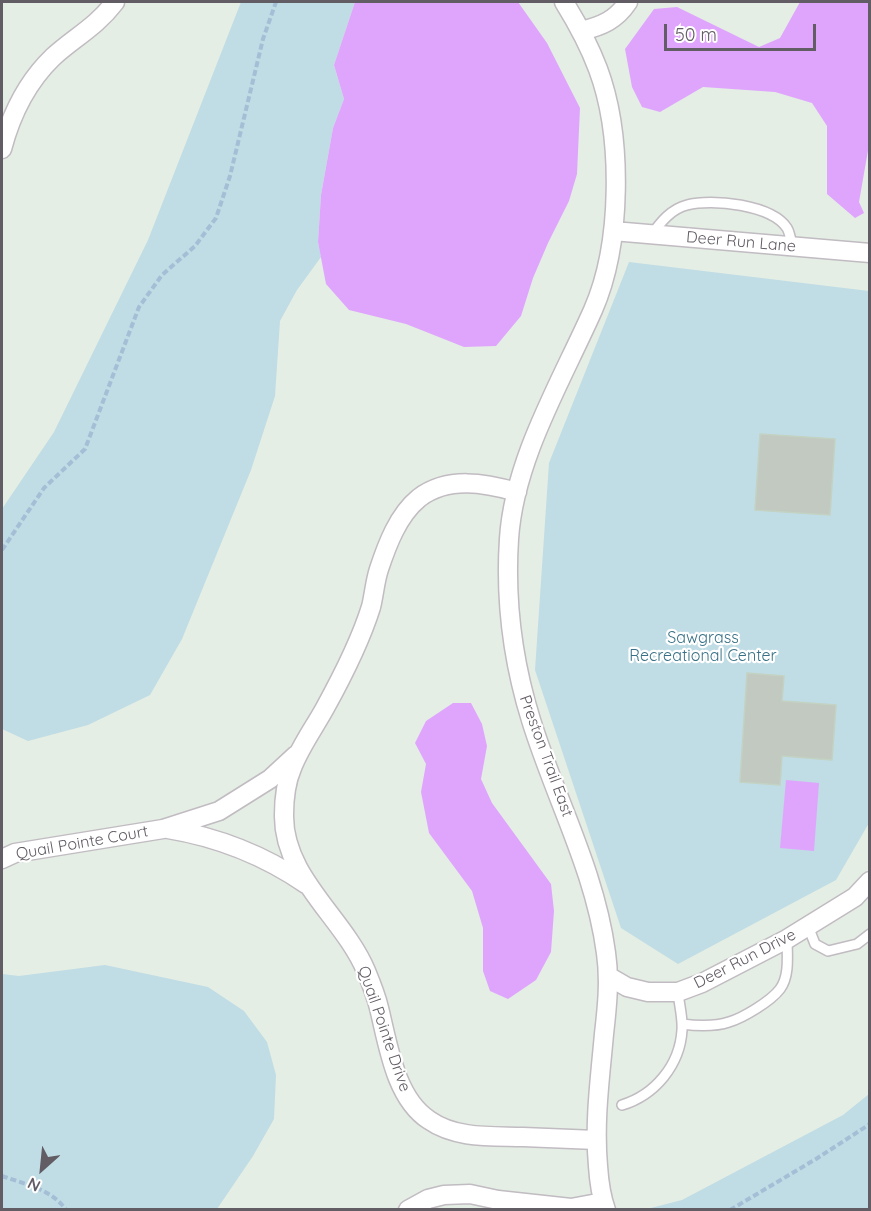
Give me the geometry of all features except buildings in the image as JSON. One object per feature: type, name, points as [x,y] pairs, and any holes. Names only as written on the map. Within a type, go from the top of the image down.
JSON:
[{"type":"street","points":[[2,149],[7,129],[18,103],[34,79],[53,58],[96,24],[115,2]]},
{"type":"street","name":"Preston Trail East","points":[[564,2],[581,31],[598,71],[612,127],[616,184],[612,231],[595,306],[540,423],[517,492],[509,535],[507,578],[510,620],[520,680],[531,722],[585,863],[607,955],[608,976],[596,1140],[605,1206]]},
{"type":"street","points":[[581,31],[598,27],[613,19],[628,2]]},
{"type":"street","name":"Deer Run Lane","points":[[612,231],[870,253]]},
{"type":"street","name":"Quail Pointe Drive","points":[[517,492],[489,484],[460,483],[439,488],[419,498],[404,514],[392,536],[379,570],[371,606],[361,633],[326,706],[299,751],[286,788],[284,817],[286,836],[292,856],[308,885],[347,935],[366,969],[379,1006],[384,1035],[393,1063],[408,1098],[423,1115],[449,1130],[471,1135],[596,1140]]},
{"type":"street","name":"Quail Pointe Drive","points":[[163,829],[219,811],[237,801],[270,779],[299,751]]},
{"type":"street","name":"Quail Pointe Drive","points":[[163,829],[206,837],[249,853],[308,885]]},
{"type":"street","name":"Quail Pointe Court","points":[[2,859],[15,853],[163,829]]},
{"type":"street","name":"Deer Run Drive","points":[[608,976],[627,987],[648,992],[678,992],[702,983],[787,939],[855,897],[870,881]]},
{"type":"street","points":[[408,1209],[436,1197],[470,1194],[498,1200],[571,1209],[605,1206]]},
{"type":"lane","points":[[652,234],[664,217],[686,205],[711,202],[761,210],[777,218],[788,229],[792,246]]},
{"type":"lane","points":[[808,926],[814,944],[828,951],[857,944],[870,934]]},
{"type":"lane","points":[[682,1024],[701,1026],[728,1023],[764,1003],[781,989],[787,970],[787,939]]},
{"type":"lane","points":[[622,1106],[653,1089],[669,1070],[678,1050],[682,1024],[678,992]]},
{"type":"path","points":[[2,550],[44,488],[85,448],[139,307],[162,275],[195,246],[216,218],[230,176],[263,39],[276,2]]},
{"type":"path","points":[[730,1209],[816,1159],[870,1124]]},
{"type":"path","points":[[2,1176],[39,1189],[58,1199],[66,1209]]},
{"type":"green space","points":[[241,2],[355,2],[334,65],[344,99],[333,128],[321,195],[318,242],[321,257],[297,290],[280,321],[275,396],[251,470],[182,639],[150,695],[88,725],[28,741],[2,729],[2,509],[54,432],[148,240]]},
{"type":"green space","name":"Sawgrass Recreational Center","points":[[629,262],[869,291],[869,823],[836,880],[678,964],[621,928],[535,670],[549,463]]},
{"type":"green space","points":[[105,965],[208,987],[244,1011],[267,1042],[276,1075],[274,1119],[253,1156],[217,1209],[2,1209],[2,974],[19,976]]},
{"type":"green space","points":[[869,1094],[869,1209],[647,1209],[682,1200],[843,1115]]},
{"type":"shaded area","points":[[355,2],[518,2],[547,43],[580,108],[577,174],[569,201],[533,278],[521,316],[496,346],[464,347],[406,324],[349,310],[326,284],[318,242],[321,195],[333,128],[344,99],[334,65]]},
{"type":"shaded area","points":[[800,2],[869,2],[870,139],[859,202],[864,213],[855,218],[827,194],[827,126],[812,103],[775,92],[703,87],[660,112],[642,107],[632,87],[625,49],[654,9],[677,7],[759,47],[780,38]]},
{"type":"shaded area","points":[[453,703],[471,703],[482,724],[487,746],[481,779],[492,803],[551,884],[554,911],[551,952],[536,980],[508,999],[490,991],[483,971],[483,928],[472,891],[429,833],[421,792],[426,764],[415,743],[426,721]]},
{"type":"shaded area","points":[[786,780],[819,783],[814,851],[780,848]]}]
